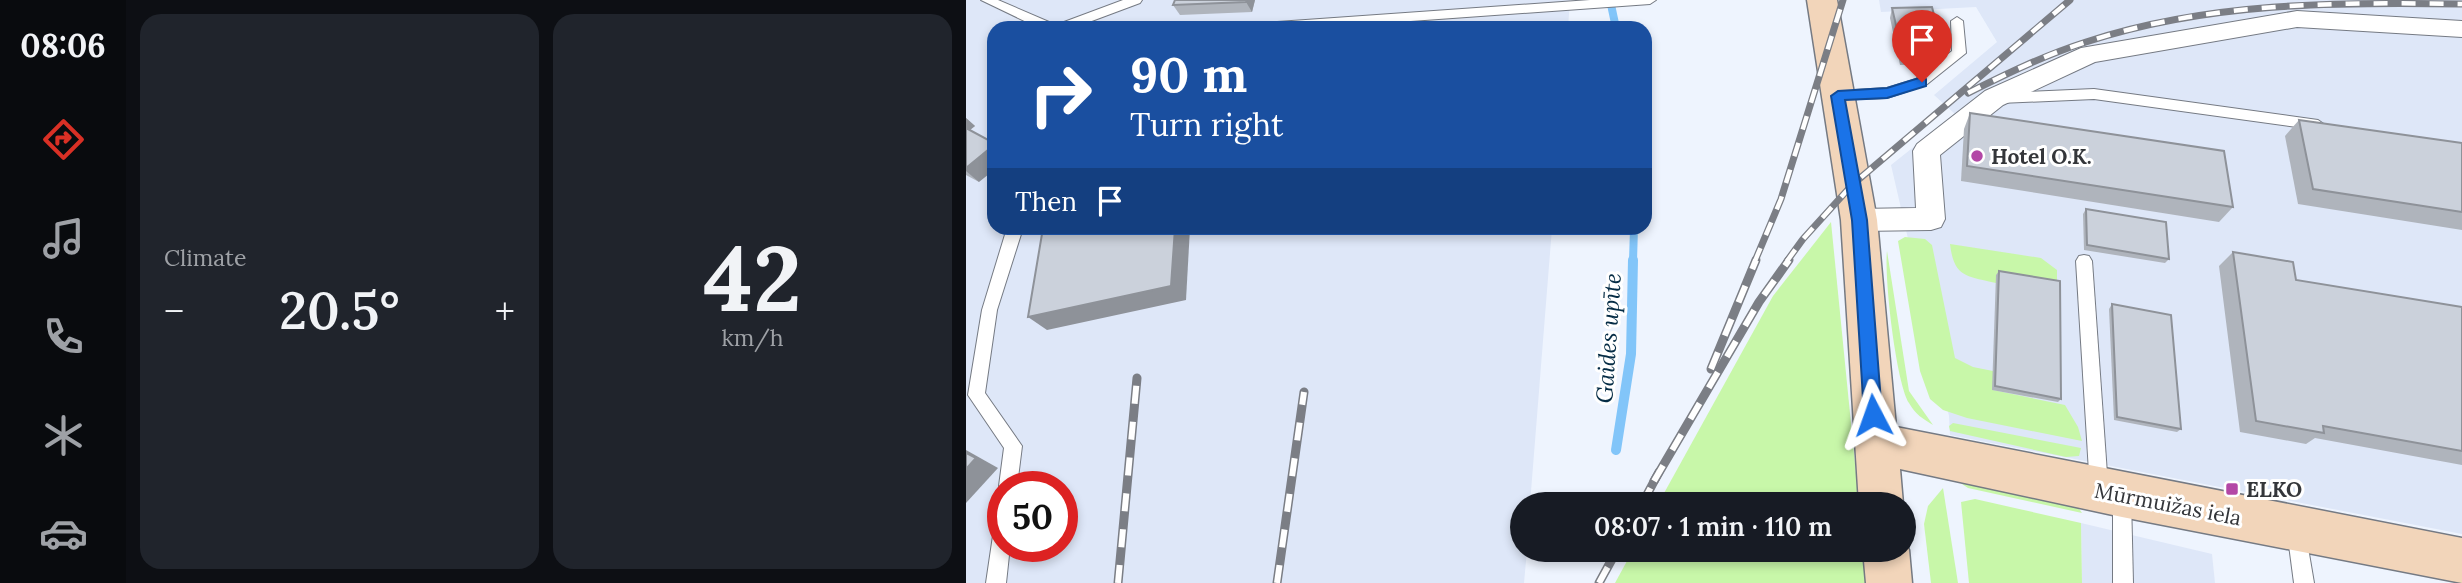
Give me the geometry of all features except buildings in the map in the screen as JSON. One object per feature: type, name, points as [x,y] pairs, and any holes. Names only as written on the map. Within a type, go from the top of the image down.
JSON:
[{"type":"main road","points":[[1822,0],[1859,220],[1880,492]]},
{"type":"main road","name":"Mūrmuižas iela","points":[[1875,443],[2111,493],[2462,561]]},
{"type":"main road","points":[[1887,562],[1889,583]]},
{"type":"street","points":[[1859,220],[1931,219],[1926,151],[1994,98],[2090,54],[2297,19],[2462,29]]},
{"type":"lane","points":[[987,0],[1035,21]]},
{"type":"lane","points":[[1079,21],[1136,0]]},
{"type":"lane","points":[[1351,21],[1650,0]]},
{"type":"lane","points":[[1838,96],[1887,93],[1922,82],[1959,53],[1957,21]]},
{"type":"lane","points":[[1994,98],[2094,94],[2339,128]]},
{"type":"lane","points":[[1010,471],[1013,446],[976,395],[973,352],[1011,235]]},
{"type":"lane","points":[[2084,261],[2123,583]]},
{"type":"lane","points":[[2296,529],[2304,583]]},
{"type":"lane","points":[[996,583],[999,562]]},
{"type":"shaded area","points":[[966,0],[1570,0],[1568,21],[987,21],[987,235],[1551,235],[1531,492],[1510,492],[1510,562],[1526,562],[1524,583],[966,583]]},
{"type":"shaded area","points":[[1879,0],[2462,0],[2462,534],[1950,435],[1949,416],[1891,165],[1955,114],[1934,95],[1997,42],[1976,7],[1881,12]]},
{"type":"shaded area","points":[[2081,523],[2212,554],[2215,583],[2082,583]]},
{"type":"green space","points":[[1831,222],[1858,492],[1665,492],[1773,296]]},
{"type":"green space","points":[[1905,237],[1925,239],[1932,245],[1955,358],[1973,367],[1993,371],[1993,390],[2065,405],[2078,427],[2082,441],[1967,418],[1943,410],[1930,399],[1920,371],[1898,241]]},
{"type":"green space","points":[[1950,244],[2041,258],[2057,270],[2057,285],[1997,275],[1996,283],[1970,277],[1955,263]]},
{"type":"green space","points":[[1887,251],[1909,391],[1933,425],[1914,410],[1904,392],[1892,329]]},
{"type":"green space","points":[[1953,423],[2081,448],[2079,456],[2066,457],[1950,431],[1949,426]]},
{"type":"green space","points":[[1963,478],[2075,503],[2082,513],[1968,488],[1959,482]]},
{"type":"green space","points":[[1943,488],[1958,583],[1931,583],[1924,524],[1928,506]]},
{"type":"green space","points":[[1975,499],[2081,523],[2082,583],[1969,583],[1961,502]]},
{"type":"green space","points":[[1626,562],[1866,562],[1869,583],[1615,583]]},
{"type":"waterway","name":"Gaides upīte","points":[[1610,0],[1614,21]]},
{"type":"waterway","name":"Gaides upīte","points":[[1633,261],[1634,235]]},
{"type":"waterway","name":"Gaides upīte","points":[[1616,450],[1631,354],[1633,260]]},
{"type":"railway","points":[[1755,261],[1781,199],[1843,0]]},
{"type":"railway","points":[[1787,261],[1803,239],[1852,185],[2070,0]]},
{"type":"railway","points":[[1968,93],[2071,47],[2178,19],[2272,7],[2367,3],[2462,4]]},
{"type":"railway","points":[[1711,369],[1756,260]]},
{"type":"railway","points":[[1656,477],[1759,302],[1789,260]]},
{"type":"railway","points":[[1118,583],[1137,378]]},
{"type":"railway","points":[[1277,583],[1304,392]]},
{"type":"railway","points":[[1656,477],[1659,472]]},
{"type":"railway","points":[[1648,492],[1656,477]]},
{"type":"railway","points":[[1654,481],[1656,477]]},
{"type":"railway","points":[[1599,583],[1610,562]]},
{"type":"place","name":"Hotel O.K.","points":[[1977,156]]},
{"type":"place","name":"ELKO","points":[[2232,489]]},
{"type":"route","points":[[1873,415],[1859,220],[1838,96],[1887,93],[1922,82]]}]
